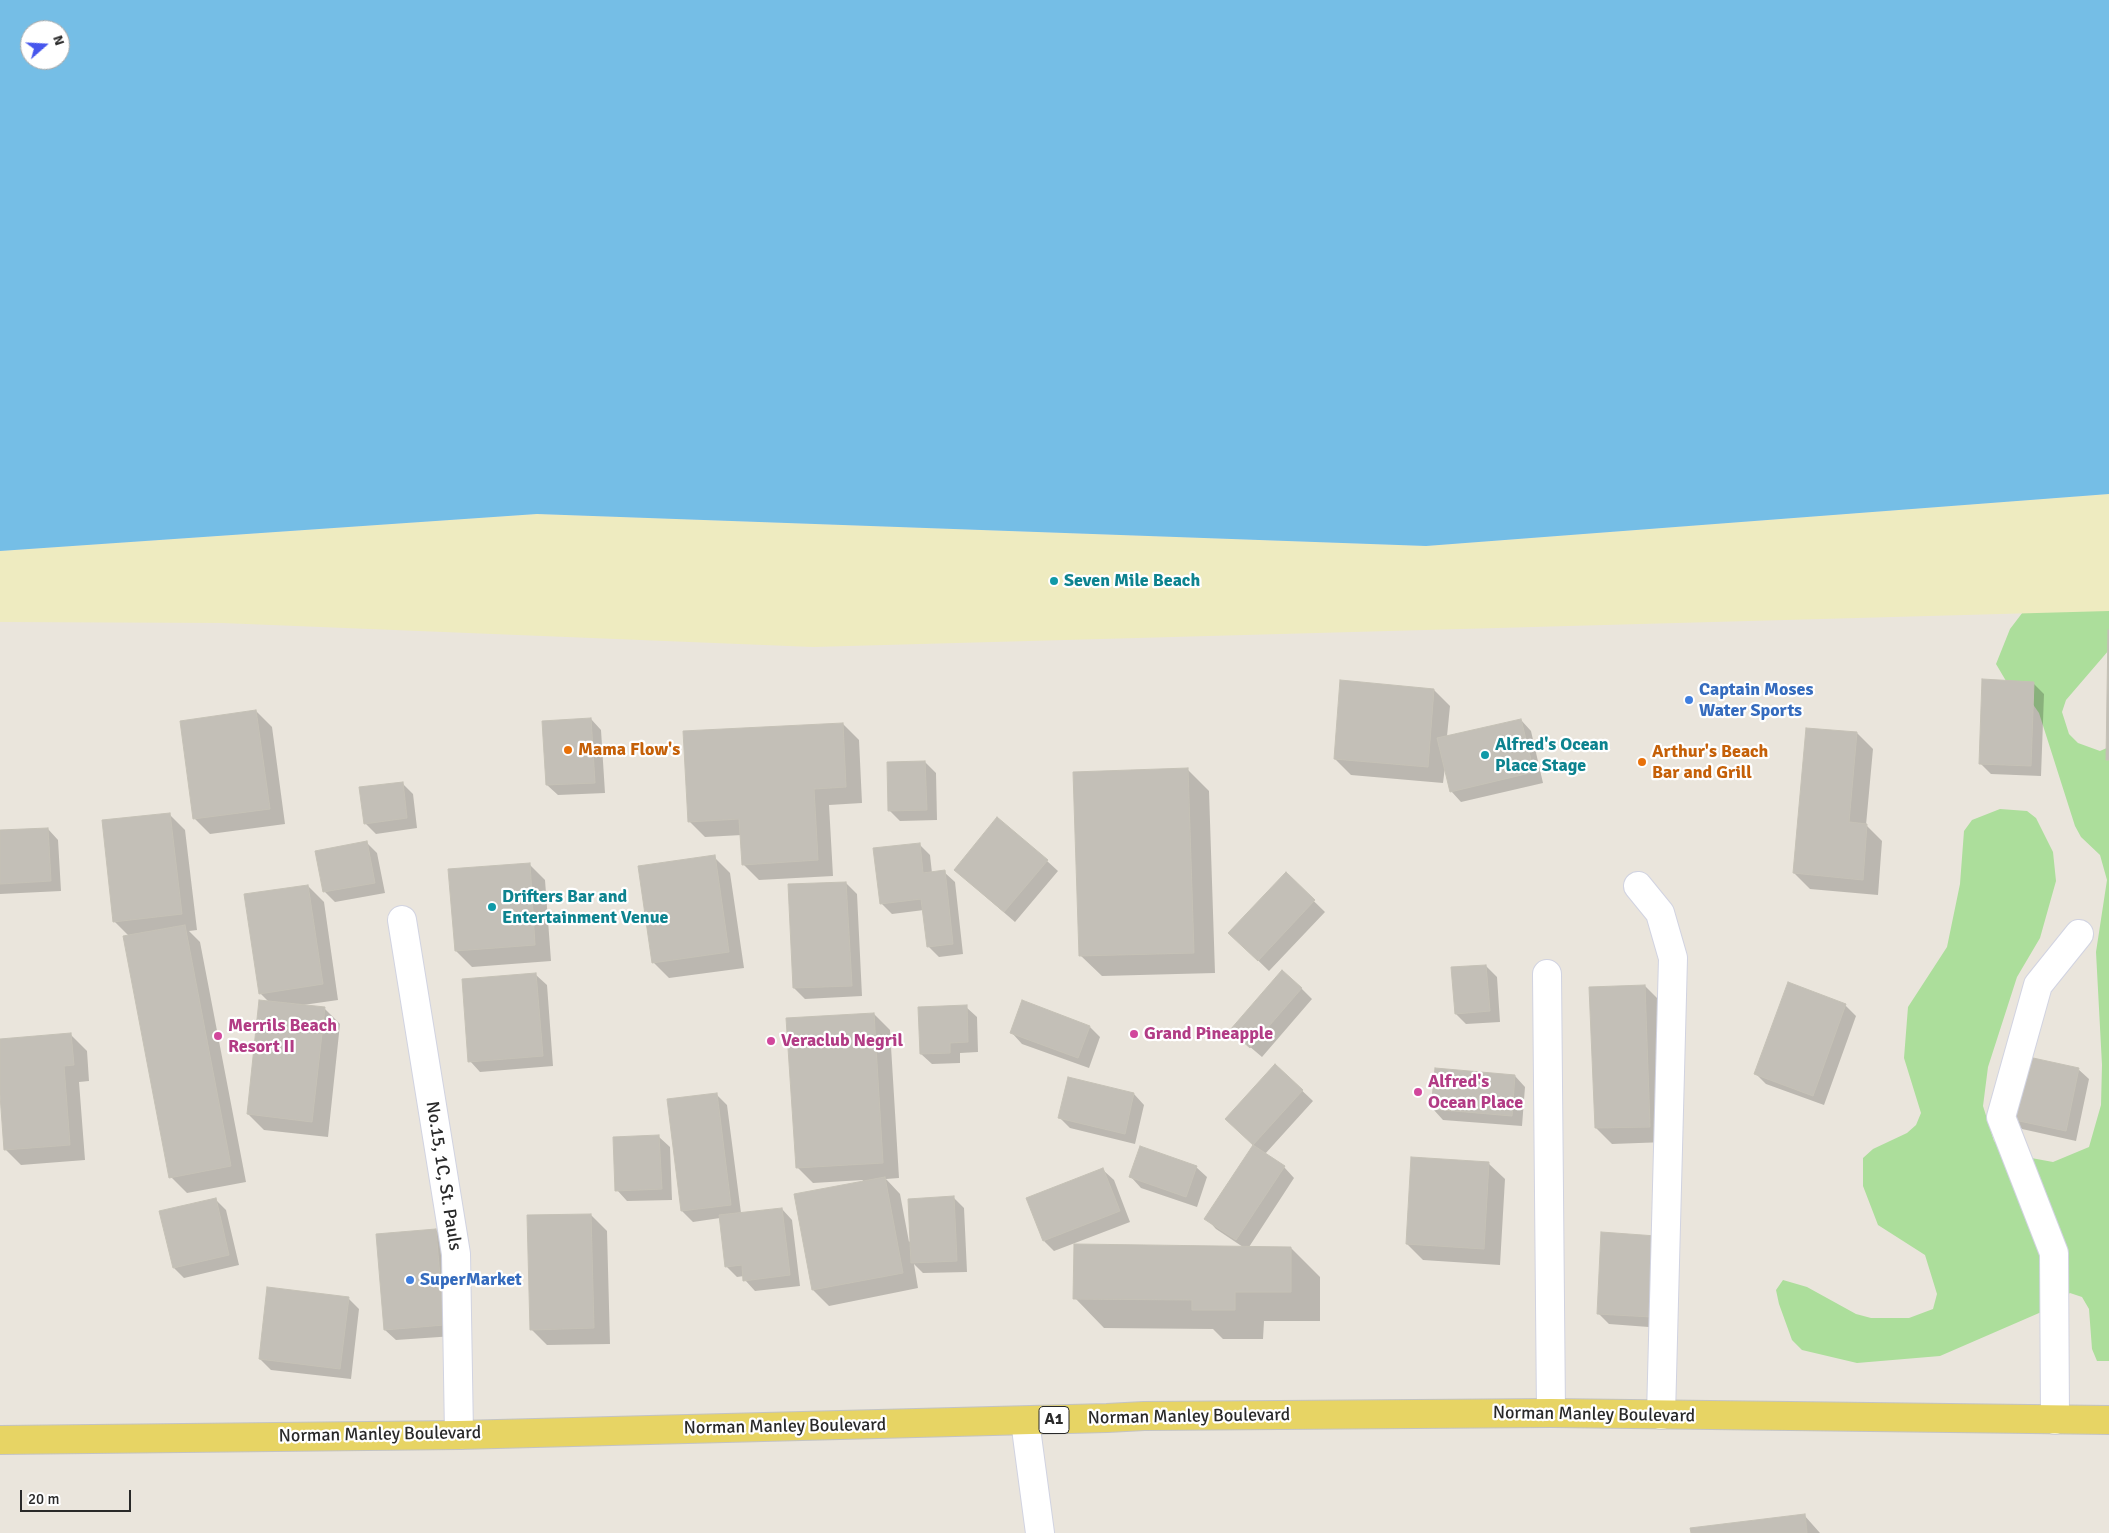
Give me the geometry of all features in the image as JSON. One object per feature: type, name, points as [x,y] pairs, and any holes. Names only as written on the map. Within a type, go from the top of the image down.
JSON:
[{"type":"main road","name":"Norman Manley Boulevard","points":[[0,1440],[459,1435],[1144,1416],[1551,1413],[2109,1420]]},
{"type":"street","points":[[1638,886],[1660,913],[1673,958],[1661,1415]]},
{"type":"street","name":"No.15, 1C, St. Pauls","points":[[402,920],[456,1254],[459,1435]]},
{"type":"street","points":[[2054,1420],[2054,1253],[2001,1117],[2038,985],[2079,934]]},
{"type":"street","points":[[1547,974],[1551,1413]]},
{"type":"street","points":[[1025,1420],[1040,1533]]},
{"type":"green space","points":[[2109,586],[2109,650],[2066,700],[2062,712],[2069,734],[2078,743],[2100,751],[2109,747],[2109,1361],[2097,1361],[2092,1349],[2089,1309],[2082,1297],[2070,1293],[2046,1310],[1940,1356],[1857,1363],[1802,1350],[1792,1340],[1779,1304],[1776,1290],[1783,1280],[1807,1287],[1856,1314],[1871,1318],[1909,1318],[1933,1309],[1937,1294],[1925,1255],[1878,1225],[1863,1186],[1863,1158],[1873,1149],[1907,1133],[1916,1125],[1921,1113],[1904,1058],[1908,1007],[1947,947],[1960,884],[1964,831],[1972,820],[2000,809],[2027,811],[2036,818],[2053,852],[2056,881],[2040,938],[2017,977],[1988,1067],[1983,1106],[1994,1141],[2015,1155],[2053,1162],[2089,1147],[2101,1105],[2102,1065],[2096,952],[2107,880],[2100,855],[2081,837],[2075,826],[2039,713],[2032,703],[2009,686],[1996,664],[2010,629],[2026,608]]},
{"type":"sand","name":"Seven Mile Beach","points":[[2109,494],[2109,611],[813,647],[222,623],[0,622],[0,551],[537,514],[1426,546]]},
{"type":"water","points":[[0,0],[2109,0],[2109,494],[1426,546],[537,514],[0,551]]},
{"type":"building","points":[[2108,630],[2109,760],[2106,760]]},
{"type":"building","points":[[1982,679],[2034,682],[2031,766],[1979,764]]},
{"type":"building","points":[[1340,680],[1434,689],[1428,767],[1334,759]]},
{"type":"building","points":[[256,710],[270,809],[193,819],[180,721]]},
{"type":"building","points":[[591,718],[595,783],[546,785],[542,721]]},
{"type":"building","name":"Alfred's Ocean Place Stage","points":[[1521,719],[1534,772],[1450,792],[1437,738]]},
{"type":"building","points":[[843,723],[846,787],[814,789],[818,860],[742,865],[739,819],[688,822],[683,731]]},
{"type":"building","points":[[1806,728],[1857,732],[1849,822],[1867,824],[1863,880],[1793,873]]},
{"type":"building","points":[[925,761],[927,810],[888,811],[887,762]]},
{"type":"building","points":[[1188,768],[1194,953],[1079,956],[1073,772]]},
{"type":"building","points":[[403,782],[407,818],[364,824],[359,787]]},
{"type":"building","points":[[170,813],[182,914],[113,922],[102,820]]},
{"type":"building","points":[[997,817],[1048,860],[1004,912],[954,870]]},
{"type":"building","points":[[48,828],[51,881],[0,884],[0,830]]},
{"type":"building","points":[[367,841],[375,883],[323,892],[315,851]]},
{"type":"building","points":[[920,843],[923,873],[945,870],[953,944],[927,947],[921,899],[880,904],[873,848]]},
{"type":"building","points":[[715,855],[729,952],[652,963],[638,866]]},
{"type":"building","name":"Drifters Bar and Entertainment Venue","points":[[530,863],[535,945],[455,951],[448,869]]},
{"type":"building","points":[[1286,872],[1315,900],[1258,961],[1228,933]]},
{"type":"building","points":[[846,882],[852,986],[793,988],[788,884]]},
{"type":"building","points":[[308,885],[323,984],[259,994],[244,894]]},
{"type":"building","points":[[185,925],[231,1166],[169,1178],[123,936]]},
{"type":"building","points":[[1486,965],[1490,1011],[1455,1014],[1451,967]]},
{"type":"building","points":[[1282,970],[1302,988],[1250,1048],[1230,1030]]},
{"type":"building","points":[[536,973],[543,1056],[468,1062],[462,979]]},
{"type":"building","points":[[1788,982],[1846,1004],[1813,1096],[1754,1074]]},
{"type":"building","points":[[1645,985],[1650,1127],[1595,1128],[1589,987]]},
{"type":"building","points":[[259,1000],[325,1007],[312,1122],[247,1114]]},
{"type":"building","points":[[1022,1000],[1090,1026],[1078,1058],[1010,1033]]},
{"type":"building","points":[[967,1005],[968,1042],[950,1043],[950,1053],[920,1054],[918,1007]]},
{"type":"building","points":[[874,1013],[883,1163],[796,1168],[786,1018]]},
{"type":"building","points":[[71,1033],[74,1065],[64,1066],[70,1145],[4,1150],[0,1095],[0,1039]]},
{"type":"building","points":[[2024,1056],[2079,1068],[2066,1131],[2010,1119]]},
{"type":"building","points":[[1275,1064],[1303,1090],[1253,1145],[1225,1119]]},
{"type":"building","points":[[1435,1068],[1515,1075],[1512,1116],[1431,1109]]},
{"type":"building","points":[[1068,1077],[1134,1093],[1125,1134],[1058,1118]]},
{"type":"building","points":[[717,1093],[731,1205],[681,1211],[667,1099]]},
{"type":"building","points":[[659,1135],[662,1189],[615,1191],[613,1137]]},
{"type":"building","points":[[1253,1145],[1285,1166],[1236,1240],[1204,1219]]},
{"type":"building","points":[[1140,1146],[1197,1166],[1186,1197],[1129,1177]]},
{"type":"building","points":[[1411,1157],[1489,1162],[1484,1249],[1406,1244]]},
{"type":"building","points":[[1103,1168],[1120,1211],[1043,1241],[1026,1198]]},
{"type":"building","points":[[885,1177],[903,1273],[812,1290],[794,1194]]},
{"type":"building","points":[[954,1196],[957,1261],[911,1263],[908,1199]]},
{"type":"building","points":[[216,1198],[229,1255],[173,1268],[159,1211]]},
{"type":"building","points":[[782,1208],[790,1275],[743,1281],[742,1265],[725,1267],[719,1215]]},
{"type":"building","points":[[591,1214],[594,1328],[530,1330],[527,1215]]},
{"type":"building","name":"SuperMarket","points":[[436,1229],[444,1325],[384,1330],[376,1234]]},
{"type":"building","points":[[1601,1232],[1656,1236],[1652,1317],[1597,1314]]},
{"type":"building","points":[[1074,1244],[1291,1247],[1291,1292],[1235,1292],[1235,1310],[1192,1310],[1192,1300],[1073,1299]]},
{"type":"building","points":[[267,1287],[349,1297],[340,1369],[259,1359]]},
{"type":"building","points":[[1805,1514],[1807,1533],[1691,1533],[1690,1528]]},
{"type":"place","name":"Seven Mile Beach","points":[[1054,581]]},
{"type":"place","name":"Captain Moses Water Sports","points":[[1689,700]]},
{"type":"place","name":"Mama Flow's","points":[[568,750]]},
{"type":"place","name":"Alfred's Ocean Place Stage","points":[[1485,755]]},
{"type":"place","name":"Arthur's Beach Bar and Grill","points":[[1642,762]]},
{"type":"place","name":"Drifters Bar and Entertainment Venue","points":[[492,907]]},
{"type":"place","name":"Grand Pineapple","points":[[1134,1034]]},
{"type":"place","name":"Merrils Beach Resort II","points":[[218,1036]]},
{"type":"place","name":"Veraclub Negril","points":[[771,1041]]},
{"type":"place","name":"Alfred's Ocean Place","points":[[1418,1092]]},
{"type":"place","name":"SuperMarket","points":[[410,1280]]}]
